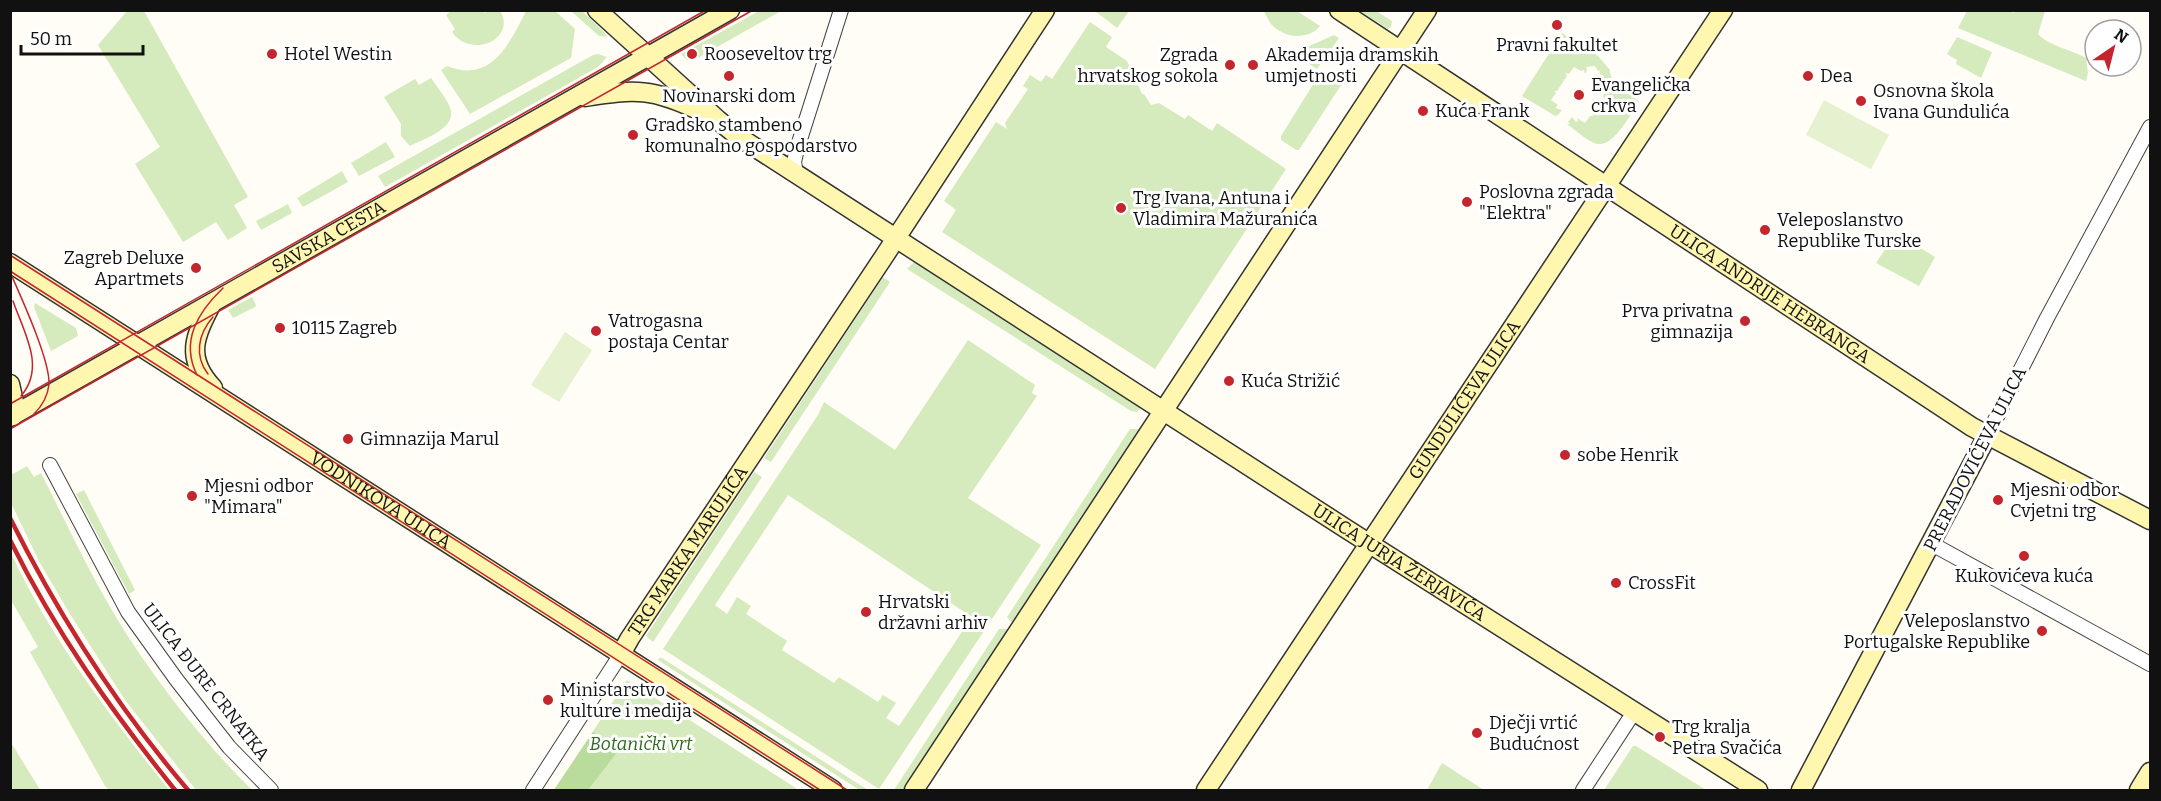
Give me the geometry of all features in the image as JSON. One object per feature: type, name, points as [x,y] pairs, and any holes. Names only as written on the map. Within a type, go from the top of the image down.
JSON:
[{"type":"street","points":[[597,10],[739,137],[1165,411]]},
{"type":"street","points":[[647,57],[730,10]]},
{"type":"street","points":[[796,174],[794,162],[797,149],[841,10]]},
{"type":"street","points":[[896,238],[1045,10]]},
{"type":"street","name":"ULICA ANDRIJE HEBRANGA","points":[[1339,10],[1606,188],[1987,436],[2151,520]]},
{"type":"street","points":[[914,790],[1427,10]]},
{"type":"street","name":"GUNDULIĆEVA ULICA","points":[[1206,790],[1723,10]]},
{"type":"street","name":"SAVSKA CESTA","points":[[12,417],[647,57]]},
{"type":"street","points":[[575,98],[625,91],[655,93],[718,120]]},
{"type":"street","name":"PRERADOVIĆEVA ULICA","points":[[1801,790],[1932,543],[2047,318],[2151,127]]},
{"type":"street","name":"TRG MARKA MARULIĆA","points":[[833,790],[621,654],[896,238]]},
{"type":"street","name":"VODNIKOVA ULICA","points":[[10,263],[621,654]]},
{"type":"street","points":[[213,303],[196,340],[195,359],[204,379],[225,400]]},
{"type":"street","points":[[10,384],[14,402],[12,417]]},
{"type":"street","name":"ULICA JURJA ŽERJAVIĆA","points":[[1165,411],[1634,712]]},
{"type":"street","name":"ULICA ĐURE CRNATKA","points":[[50,465],[128,612],[230,747],[271,790]]},
{"type":"street","points":[[1932,543],[2151,664]]},
{"type":"street","points":[[533,790],[621,654]]},
{"type":"street","points":[[1583,790],[1634,712],[1758,790]]},
{"type":"street","points":[[2139,790],[2151,771]]},
{"type":"green space","points":[[452,10],[485,13],[500,11],[504,21],[502,30],[498,37],[490,42],[480,45],[470,44],[452,32],[455,29],[446,15]]},
{"type":"green space","points":[[2008,10],[2014,13],[2015,11],[2045,11],[2038,34],[2047,41],[2083,57],[2083,78],[2087,78],[2086,81],[1958,28],[1967,11]]},
{"type":"green space","points":[[127,11],[144,11],[248,197],[234,205],[247,228],[228,240],[216,222],[183,242],[135,164],[160,147],[98,45]]},
{"type":"green space","points":[[526,11],[555,11],[575,29],[571,58],[470,114],[441,70],[447,66],[462,70],[476,70],[487,65],[506,47]]},
{"type":"green space","points":[[571,11],[582,11],[607,37],[599,36]]},
{"type":"green space","points":[[759,11],[781,11],[694,60],[687,60],[681,54]]},
{"type":"green space","points":[[1095,11],[1129,11],[1117,28]]},
{"type":"green space","points":[[1264,11],[1297,11],[1320,26],[1309,34],[1289,35],[1276,29]]},
{"type":"green space","points":[[1360,11],[1376,11],[1392,21],[1391,27],[1388,29]]},
{"type":"green space","name":"Trg Ivana, Antuna i Vladimira Mažuranića","points":[[1090,22],[1112,37],[1106,47],[1127,61],[1142,94],[1151,105],[1159,103],[1185,119],[1188,115],[1212,131],[1217,123],[1286,169],[1155,369],[942,232],[956,210],[944,201],[996,122],[1007,129],[1005,123],[1028,89],[1023,86],[1030,75],[1041,82],[1046,75],[1052,79]]},
{"type":"green space","points":[[1562,33],[1597,55],[1610,70],[1616,85],[1639,101],[1620,130],[1608,142],[1594,143],[1567,124],[1570,124],[1568,122],[1572,117],[1576,122],[1577,118],[1585,123],[1590,116],[1593,116],[1592,113],[1602,99],[1605,99],[1603,96],[1607,89],[1600,84],[1601,81],[1597,81],[1602,77],[1599,72],[1601,70],[1598,71],[1595,66],[1586,67],[1585,74],[1584,70],[1581,71],[1574,67],[1569,74],[1565,73],[1567,76],[1557,91],[1554,91],[1556,93],[1551,100],[1558,105],[1555,108],[1562,110],[1556,115],[1557,117],[1522,96]]},
{"type":"green space","points":[[1334,35],[1339,38],[1317,69],[1297,56],[1296,52]]},
{"type":"green space","points":[[1957,37],[1992,52],[1981,78],[1956,64],[1957,60],[1947,54]]},
{"type":"green space","points":[[593,55],[607,57],[598,67],[385,187],[378,176]]},
{"type":"green space","points":[[1324,74],[1341,85],[1299,150],[1296,150],[1281,140],[1281,136],[1319,75]]},
{"type":"green space","points":[[431,78],[448,103],[451,118],[443,129],[410,146],[401,136],[401,124],[384,97],[415,79],[419,85]]},
{"type":"green space","points":[[1824,100],[1889,135],[1871,169],[1806,135]]},
{"type":"green space","points":[[386,142],[395,157],[359,176],[351,163]]},
{"type":"green space","points":[[342,171],[348,182],[303,207],[297,198]]},
{"type":"green space","points":[[288,204],[292,213],[261,230],[256,221]]},
{"type":"green space","points":[[1896,233],[1935,257],[1919,286],[1876,263]]},
{"type":"green space","points":[[914,262],[1142,407],[1137,412],[1131,411],[907,269]]},
{"type":"green space","points":[[883,277],[890,282],[771,462],[764,458]]},
{"type":"green space","points":[[252,297],[255,307],[233,318],[228,310]]},
{"type":"green space","points":[[35,303],[76,328],[78,336],[51,351],[34,307]]},
{"type":"green space","points":[[565,332],[592,350],[559,402],[531,385]]},
{"type":"green space","points":[[968,340],[1035,385],[1032,393],[1037,396],[968,498],[1041,545],[879,789],[663,649],[818,415],[824,402],[895,450]],"holes":[[[788,495],[972,617],[899,726],[886,718],[896,703],[883,695],[878,702],[839,677],[834,683],[782,650],[787,641],[746,614],[751,606],[737,597],[727,614],[715,605]]]},
{"type":"green space","points":[[1130,429],[1139,429],[1140,432],[1017,620],[1011,622],[1007,617]]},
{"type":"green space","points":[[27,466],[34,477],[41,473],[83,558],[140,655],[213,749],[252,790],[196,790],[125,700],[40,563],[11,503],[11,475]]},
{"type":"green space","points":[[754,472],[762,477],[653,642],[646,636]]},
{"type":"green space","points":[[84,490],[135,590],[129,594],[76,494]]},
{"type":"green space","points":[[11,553],[44,616],[83,676],[169,790],[109,790],[105,786],[30,652],[38,647],[11,600]]},
{"type":"green space","points":[[999,629],[1006,629],[1009,634],[905,790],[894,790]]},
{"type":"green space","points":[[659,658],[868,790],[858,789],[658,660]]},
{"type":"green space","name":"Botanički vrt","points":[[627,680],[799,790],[554,790]]},
{"type":"green space","points":[[593,732],[612,743],[616,749],[615,755],[588,790],[554,790]]},
{"type":"green space","points":[[10,741],[40,790],[13,790],[10,783]]},
{"type":"green space","points":[[1633,746],[1636,746],[1706,790],[1604,790]]},
{"type":"green space","points":[[1442,763],[1484,790],[1427,790]]},
{"type":"tram line","points":[[10,404],[706,10]]},
{"type":"tram line","points":[[10,429],[753,10]]},
{"type":"tram line","points":[[10,255],[847,790]]},
{"type":"tram line","points":[[10,271],[820,790]]},
{"type":"tram line","points":[[10,272],[34,328],[48,373],[47,392],[42,404],[34,414]]},
{"type":"tram line","points":[[197,375],[190,350],[194,328],[206,307],[223,288]]},
{"type":"tram line","points":[[13,301],[27,337],[32,362],[32,373],[21,396]]},
{"type":"tram line","points":[[208,374],[199,353],[201,338],[213,317]]},
{"type":"railway","points":[[10,518],[48,590],[91,660],[137,726],[188,790]]},
{"type":"railway","points":[[10,540],[46,607],[86,670],[175,790]]},
{"type":"place","name":"Pravni fakultet","points":[[1557,25]]},
{"type":"place","name":"Hotel Westin","points":[[272,54]]},
{"type":"place","name":"Rooseveltov trg","points":[[692,54]]},
{"type":"place","name":"Zgrada hrvatskog sokola","points":[[1230,65]]},
{"type":"place","name":"Akademija dramskih umjetnosti","points":[[1253,65]]},
{"type":"place","name":"Novinarski dom","points":[[729,76]]},
{"type":"place","name":"Dea","points":[[1808,76]]},
{"type":"place","name":"Evangelička crkva","points":[[1579,95]]},
{"type":"place","name":"Osnovna škola Ivana Gundulića","points":[[1861,101]]},
{"type":"place","name":"Kuća Frank","points":[[1423,111]]},
{"type":"place","name":"Gradsko stambeno komunalno gospodarstvo","points":[[633,135]]},
{"type":"place","name":"Poslovna zgrada \"Elektra\"","points":[[1467,202]]},
{"type":"place","name":"Trg Ivana, Antuna i Vladimira Mažuranića","points":[[1121,208]]},
{"type":"place","name":"Veleposlanstvo Republike Turske","points":[[1765,230]]},
{"type":"place","name":"Zagreb Deluxe Apartmets","points":[[196,268]]},
{"type":"place","name":"Prva privatna gimnazija","points":[[1745,321]]},
{"type":"place","name":"10115 Zagreb","points":[[280,328]]},
{"type":"place","name":"Vatrogasna postaja Centar","points":[[596,331]]},
{"type":"place","name":"Kuća Strižić","points":[[1229,381]]},
{"type":"place","name":"Gimnazija Marul","points":[[348,439]]},
{"type":"place","name":"sobe Henrik","points":[[1565,455]]},
{"type":"place","name":"Mjesni odbor \"Mimara\"","points":[[192,496]]},
{"type":"place","name":"Mjesni odbor Cvjetni trg","points":[[1998,500]]},
{"type":"place","name":"Kukovićeva kuća","points":[[2024,556]]},
{"type":"place","name":"CrossFit","points":[[1616,583]]},
{"type":"place","name":"Hrvatski državni arhiv","points":[[866,612]]},
{"type":"place","name":"Veleposlanstvo Portugalske Republike","points":[[2042,631]]},
{"type":"place","name":"Ministarstvo kulture i medija","points":[[548,700]]},
{"type":"place","name":"Dječji vrtić Budućnost","points":[[1477,733]]},
{"type":"place","name":"Trg kralja Petra Svačića","points":[[1660,737]]}]
